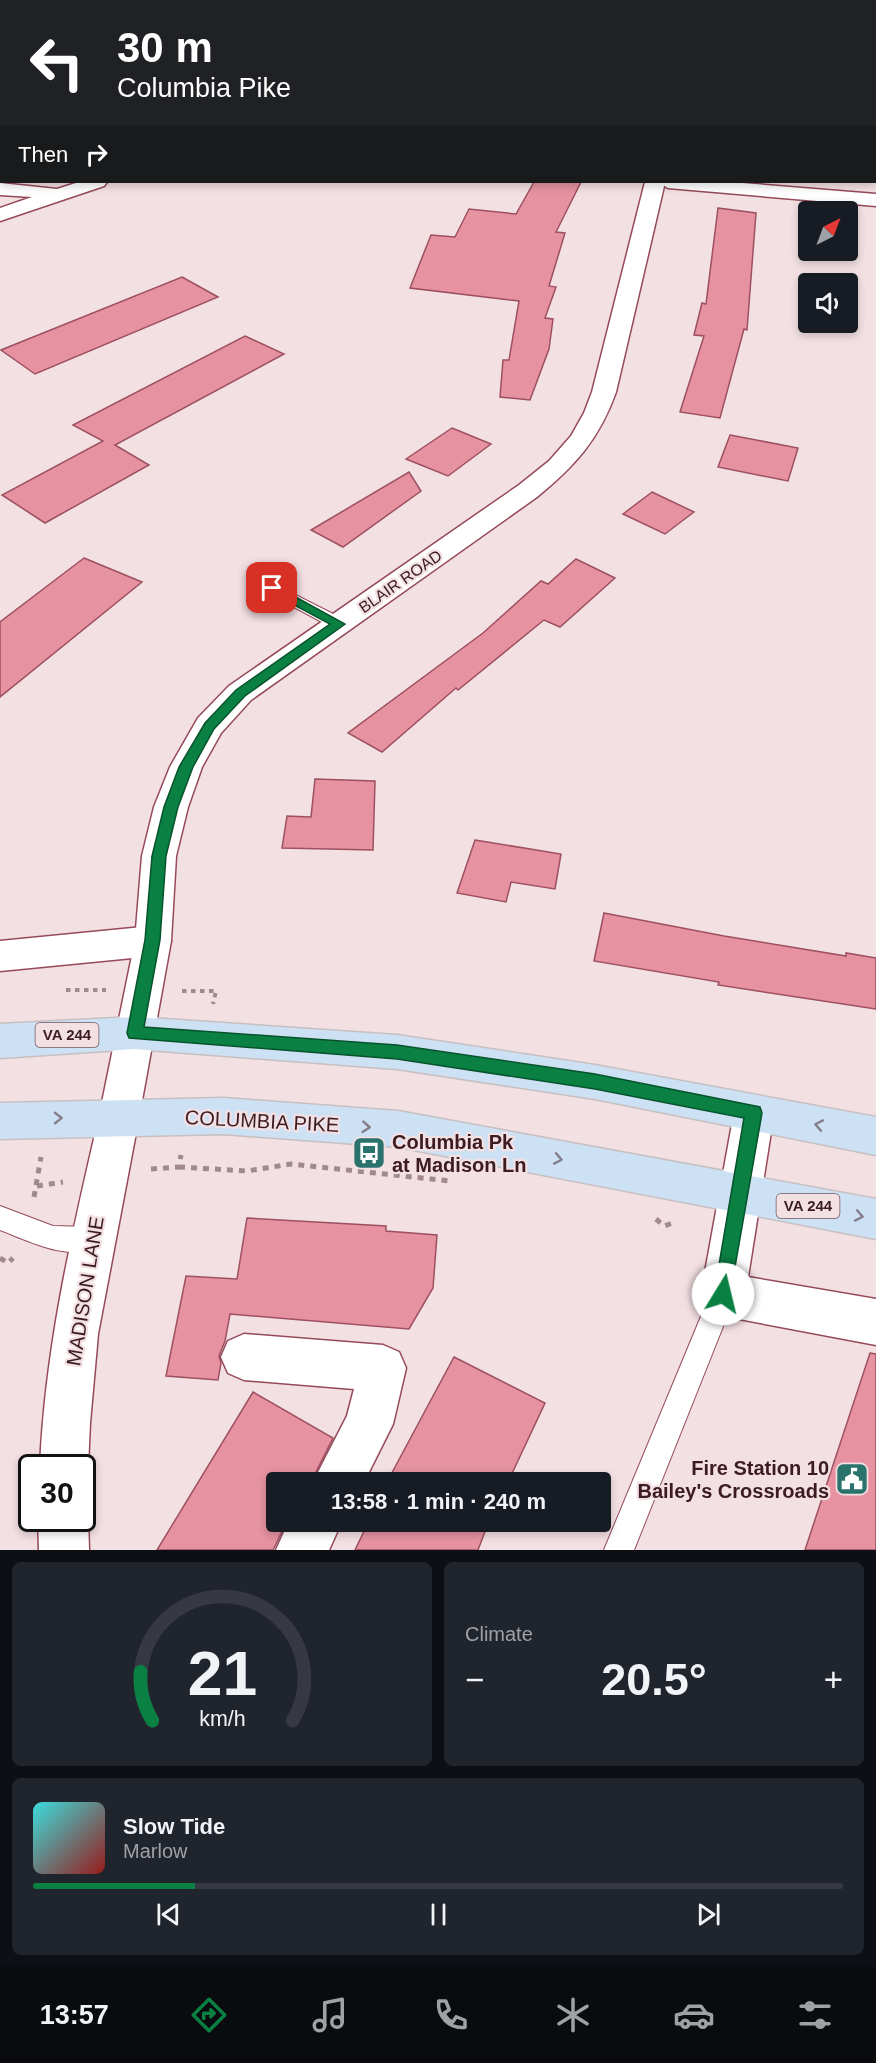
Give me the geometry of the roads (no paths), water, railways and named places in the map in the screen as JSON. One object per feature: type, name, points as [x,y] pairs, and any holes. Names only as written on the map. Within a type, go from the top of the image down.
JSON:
[{"type":"main road","name":"VA 244","points":[[0,1041],[135,1033],[397,1052],[595,1082],[876,1136]]},
{"type":"main road","name":"COLUMBIA PIKE","points":[[0,1121],[224,1116],[398,1129],[876,1219]]},
{"type":"street","points":[[0,215],[94,183]]},
{"type":"street","name":"BLAIR ROAD","points":[[118,1117],[153,940],[159,856],[171,807],[186,767],[209,726],[240,693],[528,491],[558,467],[582,439],[604,392],[655,183]]},
{"type":"street","points":[[680,183],[876,200]]},
{"type":"street","points":[[0,189],[61,194]]},
{"type":"street","points":[[0,956],[153,940]]},
{"type":"street","points":[[754,1113],[723,1294],[876,1322]]},
{"type":"street","name":"MADISON LANE","points":[[64,1454],[64,1431],[78,1321],[92,1239],[118,1117]]},
{"type":"street","points":[[244,1357],[383,1368],[369,1424],[343,1472]]},
{"type":"street","points":[[63,1532],[64,1550]]},
{"type":"street","points":[[301,1550],[311,1532]]},
{"type":"lane","points":[[272,588],[339,624]]},
{"type":"lane","points":[[0,1218],[53,1238],[92,1239]]},
{"type":"lane","points":[[619,1550],[723,1294]]},
{"type":"place","name":"Columbia Pk at Madison Ln","points":[[369,1153]]},
{"type":"place","name":"Fire Station 10 Bailey's Crossroads","points":[[852,1479]]}]
